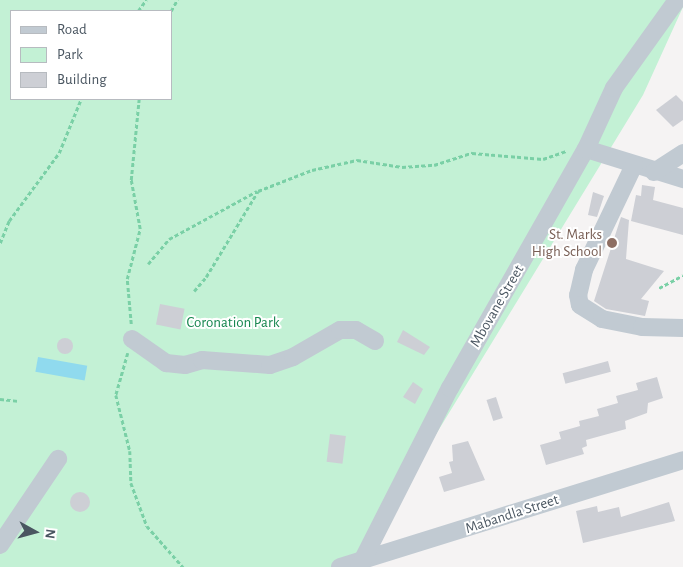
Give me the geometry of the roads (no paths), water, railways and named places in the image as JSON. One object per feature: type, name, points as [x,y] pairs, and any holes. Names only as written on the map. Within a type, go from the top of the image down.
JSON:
[{"type":"street","name":"Mbovane Street","points":[[360,564],[450,388],[586,149],[614,88],[677,0]]},
{"type":"street","points":[[586,149],[634,166],[683,179]]},
{"type":"street","points":[[654,172],[683,153]]},
{"type":"street","points":[[634,166],[584,270],[578,295],[580,305],[602,319],[642,327],[683,328]]},
{"type":"street","points":[[132,339],[166,363],[185,365],[202,360],[270,365],[293,357],[340,330],[356,330],[375,341]]},
{"type":"street","points":[[0,545],[58,459]]},
{"type":"street","name":"Mabandla Street","points":[[340,567],[360,564],[683,460]]},
{"type":"water","points":[[38,357],[87,366],[85,380],[35,372]]},
{"type":"place","name":"St. Marks High School","points":[[612,243]]},
{"type":"park label","name":"Coronation Park","points":[[233,323]]}]
